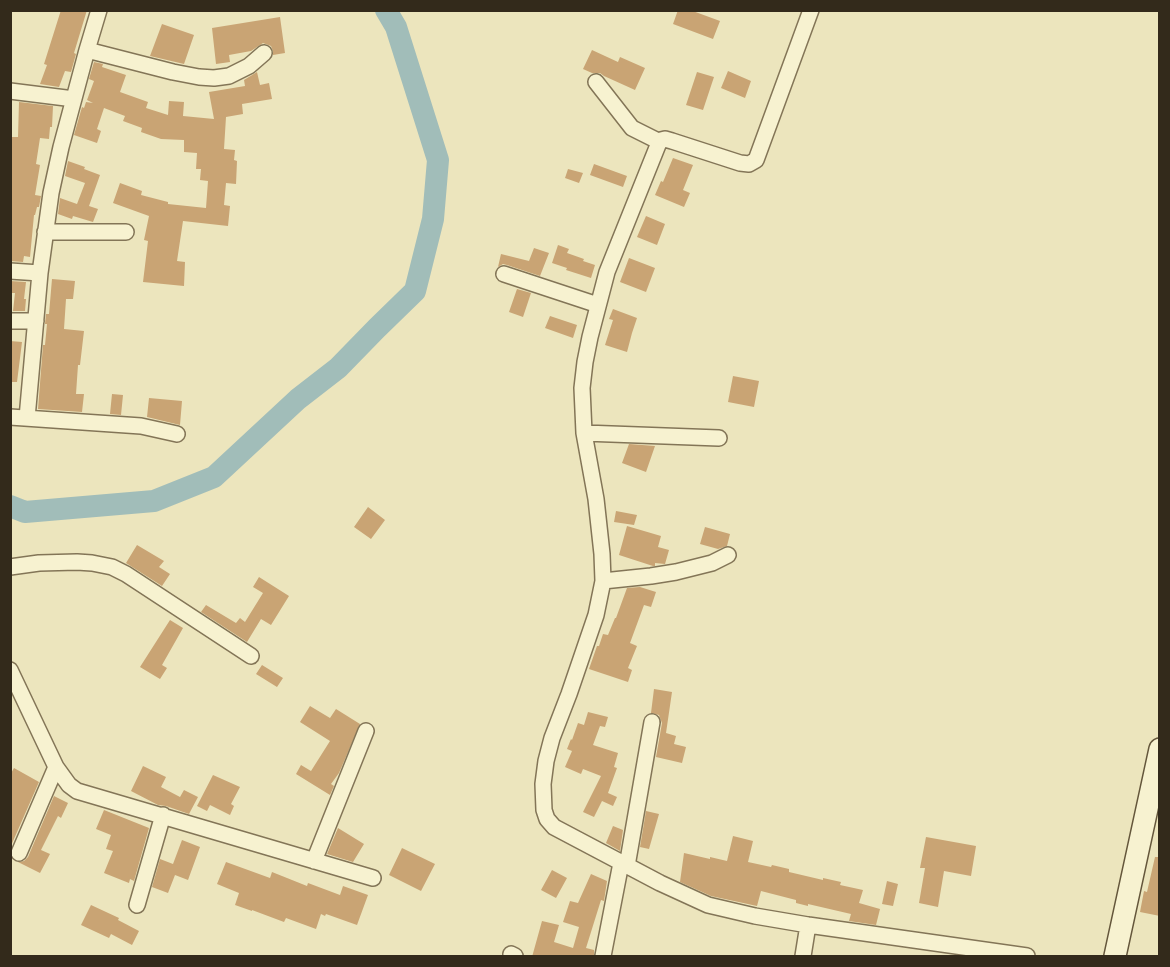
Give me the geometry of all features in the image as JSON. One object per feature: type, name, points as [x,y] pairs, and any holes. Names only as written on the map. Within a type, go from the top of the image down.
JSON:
[{"type":"street","points":[[27,418],[40,273],[51,194],[60,147],[99,10]]},
{"type":"street","points":[[596,82],[632,128],[660,142],[672,141],[740,163],[754,162],[758,157],[811,10]]},
{"type":"street","points":[[87,50],[172,72],[214,78],[229,76],[249,66],[264,53]]},
{"type":"street","points":[[10,91],[74,99]]},
{"type":"street","points":[[660,142],[607,272],[590,337],[583,375],[584,433],[596,499],[603,581],[592,629],[552,738],[546,761],[543,792],[546,815],[551,825],[708,905],[808,925],[1027,957]]},
{"type":"street","points":[[45,232],[126,232]]},
{"type":"street","points":[[10,271],[40,273]]},
{"type":"street","points":[[504,274],[598,305]]},
{"type":"street","points":[[10,321],[36,321]]},
{"type":"street","points":[[10,417],[141,426],[177,434]]},
{"type":"street","points":[[584,433],[719,438]]},
{"type":"street","points":[[603,581],[676,572],[728,555]]},
{"type":"street","points":[[10,567],[39,563],[77,562],[112,567],[126,573],[251,656]]},
{"type":"street","points":[[10,669],[56,767],[77,791],[373,878]]},
{"type":"street","points":[[603,957],[652,722]]},
{"type":"street","points":[[314,861],[366,730]]},
{"type":"street","points":[[1115,957],[1160,749]]},
{"type":"street","points":[[19,853],[56,767]]},
{"type":"street","points":[[137,904],[163,815]]},
{"type":"street","points":[[803,957],[808,925]]},
{"type":"building","points":[[61,10],[87,10],[74,53],[76,54],[71,72],[65,71],[59,87],[40,84]]},
{"type":"building","points":[[678,10],[690,10],[720,21],[713,39],[673,24]]},
{"type":"building","points":[[280,17],[285,53],[273,55],[271,46],[263,43],[251,51],[229,55],[230,62],[216,64],[212,28]]},
{"type":"building","points":[[162,24],[194,35],[184,64],[150,56]]},
{"type":"building","points":[[592,50],[618,62],[620,57],[645,68],[635,90],[600,73],[592,73],[583,69]]},
{"type":"building","points":[[94,62],[126,75],[120,92],[148,102],[146,108],[168,115],[169,101],[184,102],[183,116],[214,119],[209,92],[245,86],[244,80],[257,72],[260,85],[269,83],[272,99],[242,104],[243,114],[226,117],[224,149],[235,150],[234,160],[237,161],[236,184],[226,183],[224,205],[230,206],[228,226],[183,221],[177,261],[185,262],[184,286],[143,282],[148,241],[144,240],[149,216],[113,203],[120,183],[142,191],[141,195],[168,202],[168,204],[206,208],[208,181],[200,180],[201,169],[196,169],[197,153],[184,152],[184,140],[161,139],[141,132],[142,128],[123,121],[125,116],[104,108],[97,129],[101,131],[97,143],[74,135],[82,107],[84,108],[86,102],[93,103],[87,100],[94,81],[89,79]]},
{"type":"building","points":[[728,71],[751,81],[745,98],[721,88]]},
{"type":"building","points":[[697,72],[714,77],[703,110],[686,105]]},
{"type":"building","points":[[19,102],[53,106],[49,139],[40,138],[36,164],[40,165],[35,195],[41,196],[39,207],[34,215],[30,257],[24,256],[23,262],[10,261],[10,146],[12,137],[18,137]]},
{"type":"building","points":[[673,158],[693,165],[683,190],[690,193],[684,207],[655,195]]},
{"type":"building","points":[[68,161],[100,175],[89,206],[98,209],[93,222],[58,214],[60,198],[77,204],[85,183],[65,176]]},
{"type":"building","points":[[594,164],[627,176],[623,187],[590,175]]},
{"type":"building","points":[[568,169],[583,173],[579,183],[565,178]]},
{"type":"building","points":[[646,216],[665,224],[657,245],[637,237]]},
{"type":"building","points":[[558,245],[569,249],[567,253],[595,265],[591,278],[552,263]]},
{"type":"building","points":[[534,248],[549,253],[540,276],[503,264],[498,267],[501,254],[529,261]]},
{"type":"building","points":[[629,258],[655,268],[646,292],[620,282]]},
{"type":"building","points":[[52,279],[75,281],[73,299],[66,299],[64,329],[84,331],[76,394],[84,394],[82,412],[38,409],[47,324],[45,324],[46,314],[49,314]]},
{"type":"building","points":[[10,281],[26,282],[25,311],[13,311],[15,293],[10,293]]},
{"type":"building","points":[[517,289],[531,293],[523,317],[509,312]]},
{"type":"building","points":[[613,309],[637,318],[627,352],[605,345],[613,320],[609,319]]},
{"type":"building","points":[[550,316],[577,325],[573,338],[545,328]]},
{"type":"building","points":[[10,341],[22,342],[17,382],[10,382]]},
{"type":"building","points":[[733,376],[759,381],[754,407],[728,402]]},
{"type":"building","points":[[112,394],[123,395],[121,415],[110,414]]},
{"type":"building","points":[[149,398],[182,401],[180,425],[147,417]]},
{"type":"building","points":[[629,444],[655,446],[646,472],[622,463]]},
{"type":"building","points":[[368,507],[385,520],[371,539],[354,527]]},
{"type":"building","points":[[616,511],[637,515],[634,525],[614,522]]},
{"type":"building","points":[[627,526],[661,536],[658,547],[669,550],[665,564],[655,563],[653,566],[619,555]]},
{"type":"building","points":[[705,527],[730,534],[727,546],[718,549],[700,544]]},
{"type":"building","points":[[137,545],[164,561],[159,567],[170,574],[162,586],[126,563]]},
{"type":"building","points":[[259,577],[289,596],[271,625],[261,619],[247,642],[201,612],[206,605],[236,623],[240,618],[245,622],[263,593],[253,587]]},
{"type":"building","points":[[640,587],[656,592],[651,607],[644,605],[630,643],[637,646],[628,668],[632,670],[628,682],[589,669],[603,634],[608,635],[616,618],[627,588]]},
{"type":"building","points":[[170,620],[183,628],[162,665],[167,668],[160,679],[140,667]]},
{"type":"building","points":[[262,665],[283,678],[277,687],[256,674]]},
{"type":"building","points":[[654,689],[672,692],[666,733],[676,736],[674,744],[686,747],[682,763],[656,757],[662,723],[659,715],[651,713]]},
{"type":"building","points":[[310,706],[330,718],[336,709],[360,724],[339,773],[331,784],[334,786],[330,795],[296,774],[301,765],[311,771],[330,741],[300,722]]},
{"type":"building","points":[[588,712],[608,717],[605,727],[600,726],[593,745],[618,753],[614,767],[617,768],[608,793],[617,797],[613,806],[602,801],[594,817],[583,812],[601,776],[583,769],[581,774],[565,767],[572,751],[567,749],[571,739],[578,723],[584,725]]},
{"type":"building","points":[[143,766],[166,777],[161,787],[180,797],[184,790],[198,797],[189,814],[158,805],[131,791]]},
{"type":"building","points":[[14,768],[39,782],[10,848],[10,775]]},
{"type":"building","points":[[213,775],[240,787],[231,804],[234,806],[230,815],[210,805],[207,811],[197,806]]},
{"type":"building","points":[[54,796],[68,803],[61,818],[58,816],[41,850],[50,854],[40,873],[18,862],[28,857]]},
{"type":"building","points":[[104,810],[149,828],[134,881],[130,879],[129,883],[104,873],[113,851],[106,849],[111,835],[96,829]]},
{"type":"building","points":[[646,811],[659,814],[649,849],[640,847]]},
{"type":"building","points":[[613,826],[623,830],[620,851],[606,843]]},
{"type":"building","points":[[338,828],[364,844],[353,862],[327,854]]},
{"type":"building","points":[[733,836],[753,841],[748,862],[789,869],[789,872],[841,882],[840,885],[863,890],[859,903],[880,909],[876,925],[849,921],[851,914],[796,903],[796,900],[761,891],[757,906],[711,896],[680,882],[684,853],[727,861]]},
{"type":"building","points":[[926,837],[976,846],[971,876],[944,871],[938,907],[919,903],[925,868],[920,868]]},
{"type":"building","points":[[182,840],[200,847],[188,880],[175,875],[168,893],[152,887],[160,859],[173,864]]},
{"type":"building","points":[[402,848],[435,864],[421,891],[389,875]]},
{"type":"building","points":[[1155,857],[1160,857],[1160,916],[1140,912]]},
{"type":"building","points":[[226,862],[270,878],[272,872],[307,886],[308,883],[340,895],[343,886],[368,895],[357,925],[326,914],[325,916],[321,914],[316,929],[286,918],[284,922],[235,905],[239,893],[217,884]]},
{"type":"building","points":[[552,870],[567,878],[556,898],[541,890]]},
{"type":"building","points":[[591,874],[607,881],[604,901],[601,900],[586,948],[594,950],[594,957],[532,957],[542,921],[559,925],[554,942],[573,948],[579,927],[563,922],[570,901],[578,903]]},
{"type":"building","points":[[887,881],[898,884],[893,906],[882,904]]},
{"type":"building","points":[[91,905],[119,918],[118,920],[139,931],[132,945],[111,934],[109,938],[81,925]]},
{"type":"waterway","points":[[10,506],[25,512],[154,501],[214,477],[298,399],[338,368],[415,291],[433,219],[438,160],[396,27],[386,10]]}]
